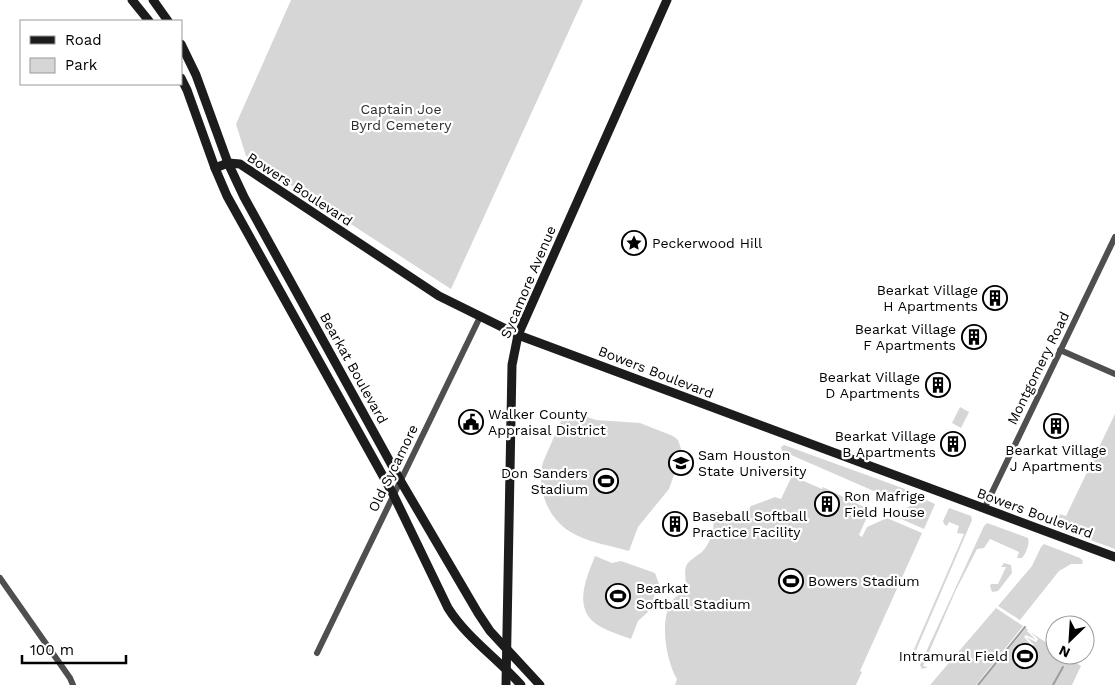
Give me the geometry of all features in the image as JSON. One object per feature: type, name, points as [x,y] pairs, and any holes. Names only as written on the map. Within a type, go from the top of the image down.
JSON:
[{"type":"street","points":[[132,0],[148,20]]},
{"type":"street","points":[[140,10],[154,0],[167,20]]},
{"type":"street","name":"Sycamore Avenue","points":[[506,685],[512,365],[518,335],[666,0]]},
{"type":"street","name":"Bearkat Boulevard","points":[[182,46],[196,75],[228,163],[260,227],[400,480],[490,632],[540,685]]},
{"type":"street","name":"Bearkat Boulevard","points":[[182,80],[227,196],[394,494],[448,608],[458,623],[472,638],[506,668],[521,685]]},
{"type":"street","name":"Bowers Boulevard","points":[[215,168],[228,163],[240,164],[427,289],[518,335],[1115,557]]},
{"type":"street","name":"Montgomery Road","points":[[984,509],[1115,238]]},
{"type":"street","name":"Old Sycamore","points":[[317,653],[480,317]]},
{"type":"street","points":[[1060,350],[1115,374]]},
{"type":"street","points":[[0,578],[73,685]]},
{"type":"green space","name":"Captain Joe Byrd Cemetery","points":[[291,0],[583,0],[451,289],[246,156],[236,124]]},
{"type":"green space","points":[[960,407],[969,412],[961,428],[952,423]]},
{"type":"green space","name":"Don Sanders Stadium","points":[[566,410],[596,420],[640,423],[673,436],[678,440],[681,455],[669,489],[638,527],[629,551],[576,535],[558,522],[547,504],[541,484],[543,462]]},
{"type":"green space","points":[[1115,414],[1115,549],[1058,528],[1056,525],[1059,514],[1066,516]]},
{"type":"green space","points":[[784,445],[905,489],[907,491],[906,496],[901,500],[892,499],[782,451],[781,447]]},
{"type":"green space","name":"Bowers Stadium","points":[[792,476],[822,489],[823,487],[870,510],[859,535],[862,537],[867,527],[887,518],[922,533],[860,671],[862,672],[856,685],[675,685],[677,679],[667,651],[666,618],[672,601],[684,590],[687,564],[702,552],[711,538],[714,523],[712,512],[720,512],[732,518],[734,513],[746,514],[751,506],[775,497],[781,499]]},
{"type":"green space","points":[[924,499],[935,504],[924,529],[892,515]]},
{"type":"green space","points":[[949,508],[971,516],[972,520],[911,662],[908,663],[905,661],[905,657],[912,654],[964,534],[957,533],[959,526],[949,522],[947,526],[944,524],[943,521]]},
{"type":"green space","points":[[987,523],[1028,538],[1026,551],[1022,558],[1017,558],[1019,552],[990,539],[984,548],[977,549],[955,592],[923,666],[928,667],[922,669],[920,665]]},
{"type":"green space","points":[[1044,544],[1080,558],[1083,561],[1082,564],[1071,564],[1059,571],[1020,620],[998,606],[1032,566]]},
{"type":"green space","name":"Bearkat Softball Stadium","points":[[595,556],[612,563],[621,561],[655,573],[659,584],[648,612],[638,621],[631,639],[601,627],[586,612],[583,594]]},
{"type":"green space","points":[[1004,563],[1011,565],[1012,573],[998,591],[992,592],[990,586],[991,584],[998,584],[1006,567],[1001,567]]},
{"type":"green space","points":[[996,608],[1023,626],[976,685],[930,685]]},
{"type":"green space","name":"Intramural Field","points":[[1026,628],[1036,640],[1026,635],[1024,637],[1032,646],[1034,645],[1026,637],[1036,642],[1038,639],[1030,632],[1045,642],[1045,665],[1081,666],[1072,685],[979,685]]},
{"type":"waterway","points":[[978,685],[1025,627]]},
{"type":"waterway","points":[[1053,685],[1063,667]]},
{"type":"place","name":"Peckerwood Hill","points":[[634,243]]},
{"type":"place","name":"Bearkat Village H Apartments","points":[[995,298]]},
{"type":"place","name":"Bearkat Village F Apartments","points":[[974,337]]},
{"type":"place","name":"Bearkat Village D Apartments","points":[[938,385]]},
{"type":"place","name":"Walker County Appraisal District","points":[[471,422]]},
{"type":"place","name":"Bearkat Village J Apartments","points":[[1056,426]]},
{"type":"place","name":"Bearkat Village B Apartments","points":[[953,444]]},
{"type":"place","name":"Sam Houston State University","points":[[681,463]]},
{"type":"place","name":"Don Sanders Stadium","points":[[606,481]]},
{"type":"place","name":"Ron Mafrige Field House","points":[[827,504]]},
{"type":"place","name":"Baseball Softball Practice Facility","points":[[675,524]]},
{"type":"place","name":"Bowers Stadium","points":[[791,581]]},
{"type":"place","name":"Bearkat Softball Stadium","points":[[618,596]]},
{"type":"place","name":"Intramural Field","points":[[1025,656]]}]
